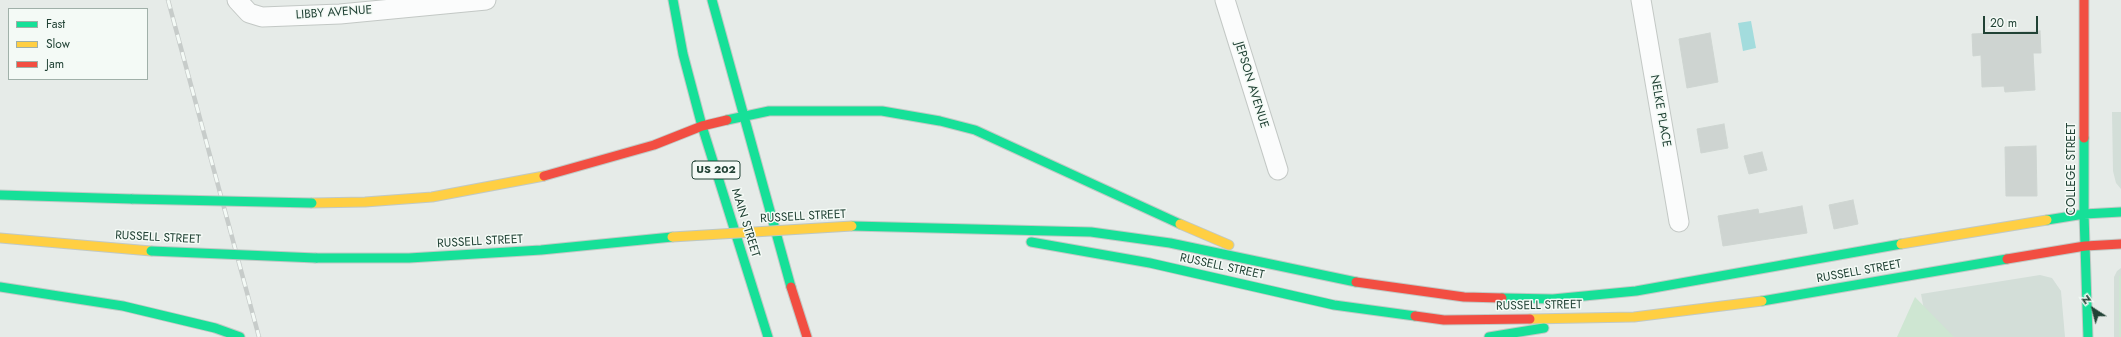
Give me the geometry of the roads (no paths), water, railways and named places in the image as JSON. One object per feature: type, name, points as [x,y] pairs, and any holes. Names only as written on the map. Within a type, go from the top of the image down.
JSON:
[{"type":"main road","name":"MAIN STREET","points":[[673,0],[683,54],[702,126],[768,337]]},
{"type":"main road","name":"US 202","points":[[712,0],[786,272],[807,337]]},
{"type":"main road","name":"COLLEGE STREET","points":[[2084,0],[2084,214],[2088,337]]},
{"type":"main road","points":[[0,195],[312,203],[365,202],[432,197],[553,174],[654,145],[702,126],[769,111],[882,111],[940,120],[975,130],[1197,232],[1256,255],[1314,273]]},
{"type":"main road","name":"RUSSELL STREET","points":[[0,238],[151,251],[316,258],[409,258],[541,250],[672,237],[852,226],[1090,232],[1170,243],[1375,286],[1464,297],[1540,299],[1600,296],[1738,274],[1842,254],[2084,214],[2121,212]]},
{"type":"main road","name":"RUSSELL STREET","points":[[961,229],[1150,264],[1334,305],[1444,320],[1634,317],[1746,304],[2085,246],[2121,244]]},
{"type":"main road","points":[[0,287],[123,306],[215,328],[240,337]]},
{"type":"main road","points":[[1489,337],[1600,320],[1634,317]]},
{"type":"street","name":"LIBBY AVENUE","points":[[238,0],[249,13],[262,17],[340,14],[486,0]]},
{"type":"street","name":"JEPSON AVENUE","points":[[1225,0],[1278,170]]},
{"type":"street","name":"NELKE PLACE","points":[[1641,0],[1679,222]]},
{"type":"water","points":[[1751,21],[1756,48],[1743,51],[1738,23]]},
{"type":"railway","points":[[168,0],[259,337]]}]
